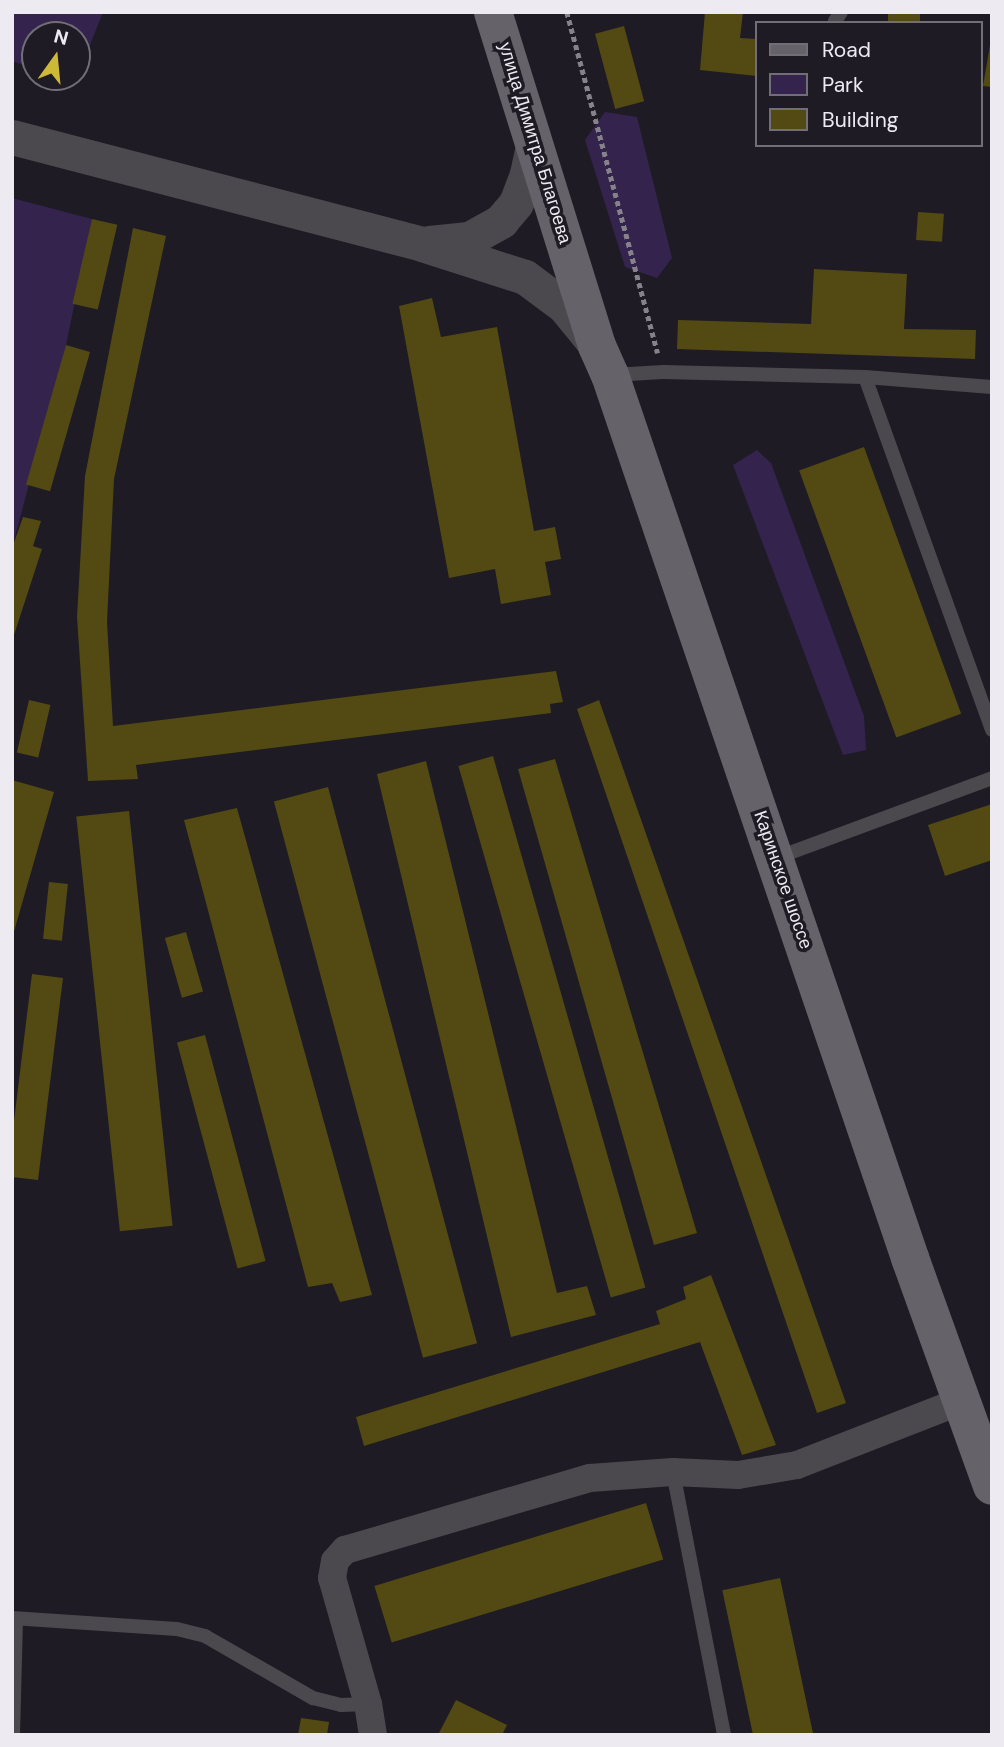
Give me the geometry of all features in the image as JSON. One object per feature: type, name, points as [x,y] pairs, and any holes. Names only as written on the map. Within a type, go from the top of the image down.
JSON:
[{"type":"main road","name":"улица Димитра Благоева","points":[[493,12],[576,274]]},
{"type":"main road","name":"Каринское шоссе","points":[[576,274],[603,361],[992,1486]]},
{"type":"street","points":[[12,137],[422,244],[525,277],[564,306],[603,361]]},
{"type":"street","points":[[422,244],[469,239],[501,221],[516,203],[527,174],[533,145]]},
{"type":"street","points":[[373,1735],[368,1704],[332,1578],[335,1561],[345,1550],[590,1478],[673,1472],[738,1475],[796,1465],[961,1401]]},
{"type":"lane","points":[[603,361],[663,372],[865,377],[992,387]]},
{"type":"lane","points":[[865,377],[992,730]]},
{"type":"lane","points":[[776,858],[992,778]]},
{"type":"lane","points":[[673,1472],[724,1735]]},
{"type":"lane","points":[[13,1735],[14,1618],[177,1629],[205,1636],[313,1698],[341,1705],[368,1704]]},
{"type":"path","points":[[567,12],[663,372]]},
{"type":"green space","points":[[12,12],[103,12],[91,43],[91,21],[21,21],[21,64],[12,61]]},
{"type":"green space","points":[[605,112],[637,117],[672,258],[657,278],[625,267],[585,140]]},
{"type":"green space","points":[[12,198],[92,219],[66,345],[12,548]]},
{"type":"green space","points":[[757,450],[771,463],[864,716],[866,750],[843,755],[733,465]]},
{"type":"building","points":[[705,12],[743,12],[740,38],[755,39],[755,76],[700,70]]},
{"type":"building","points":[[888,12],[920,12],[920,21],[888,21]]},
{"type":"building","points":[[624,26],[644,101],[615,109],[595,34]]},
{"type":"building","points":[[992,45],[992,87],[983,86]]},
{"type":"building","points":[[918,212],[944,214],[942,242],[916,240]]},
{"type":"building","points":[[92,219],[117,225],[98,310],[72,304]]},
{"type":"building","points":[[133,228],[166,236],[114,479],[107,622],[113,726],[556,671],[563,702],[550,704],[551,713],[136,765],[138,779],[88,781],[77,617],[85,476]]},
{"type":"building","points":[[814,269],[907,274],[904,329],[976,330],[975,359],[677,349],[678,320],[811,324]]},
{"type":"building","points":[[432,298],[441,337],[497,327],[534,531],[555,527],[561,559],[545,562],[551,595],[501,604],[495,569],[449,578],[399,306]]},
{"type":"building","points":[[66,345],[90,352],[50,491],[26,484]]},
{"type":"building","points":[[864,447],[961,714],[896,737],[799,471]]},
{"type":"building","points":[[23,517],[41,521],[33,546],[42,549],[13,638],[12,548]]},
{"type":"building","points":[[29,700],[50,705],[38,758],[17,753]]},
{"type":"building","points":[[599,700],[846,1403],[817,1413],[577,709]]},
{"type":"building","points":[[493,756],[645,1288],[611,1298],[458,766]]},
{"type":"building","points":[[555,759],[697,1233],[654,1245],[518,769]]},
{"type":"building","points":[[426,761],[557,1293],[587,1286],[596,1315],[511,1337],[377,774]]},
{"type":"building","points":[[12,780],[54,792],[13,935],[12,935]]},
{"type":"building","points":[[328,787],[477,1343],[423,1358],[274,801]]},
{"type":"building","points":[[992,804],[992,860],[945,876],[928,825]]},
{"type":"building","points":[[237,808],[372,1295],[340,1302],[332,1283],[308,1287],[184,820]]},
{"type":"building","points":[[129,811],[173,1226],[120,1231],[76,817]]},
{"type":"building","points":[[49,882],[68,884],[62,941],[43,939]]},
{"type":"building","points":[[186,932],[203,992],[182,998],[165,938]]},
{"type":"building","points":[[32,974],[63,978],[38,1180],[12,1177],[12,1137]]},
{"type":"building","points":[[205,1035],[266,1261],[238,1269],[177,1043]]},
{"type":"building","points":[[711,1275],[776,1445],[742,1455],[700,1342],[364,1446],[356,1417],[660,1324],[656,1311],[686,1299],[683,1287]]},
{"type":"building","points":[[646,1503],[663,1559],[392,1642],[374,1586]]},
{"type":"building","points":[[780,1578],[813,1735],[753,1735],[722,1590]]},
{"type":"building","points":[[456,1700],[507,1725],[502,1735],[438,1735]]},
{"type":"building","points":[[301,1718],[329,1722],[327,1735],[298,1735]]}]
